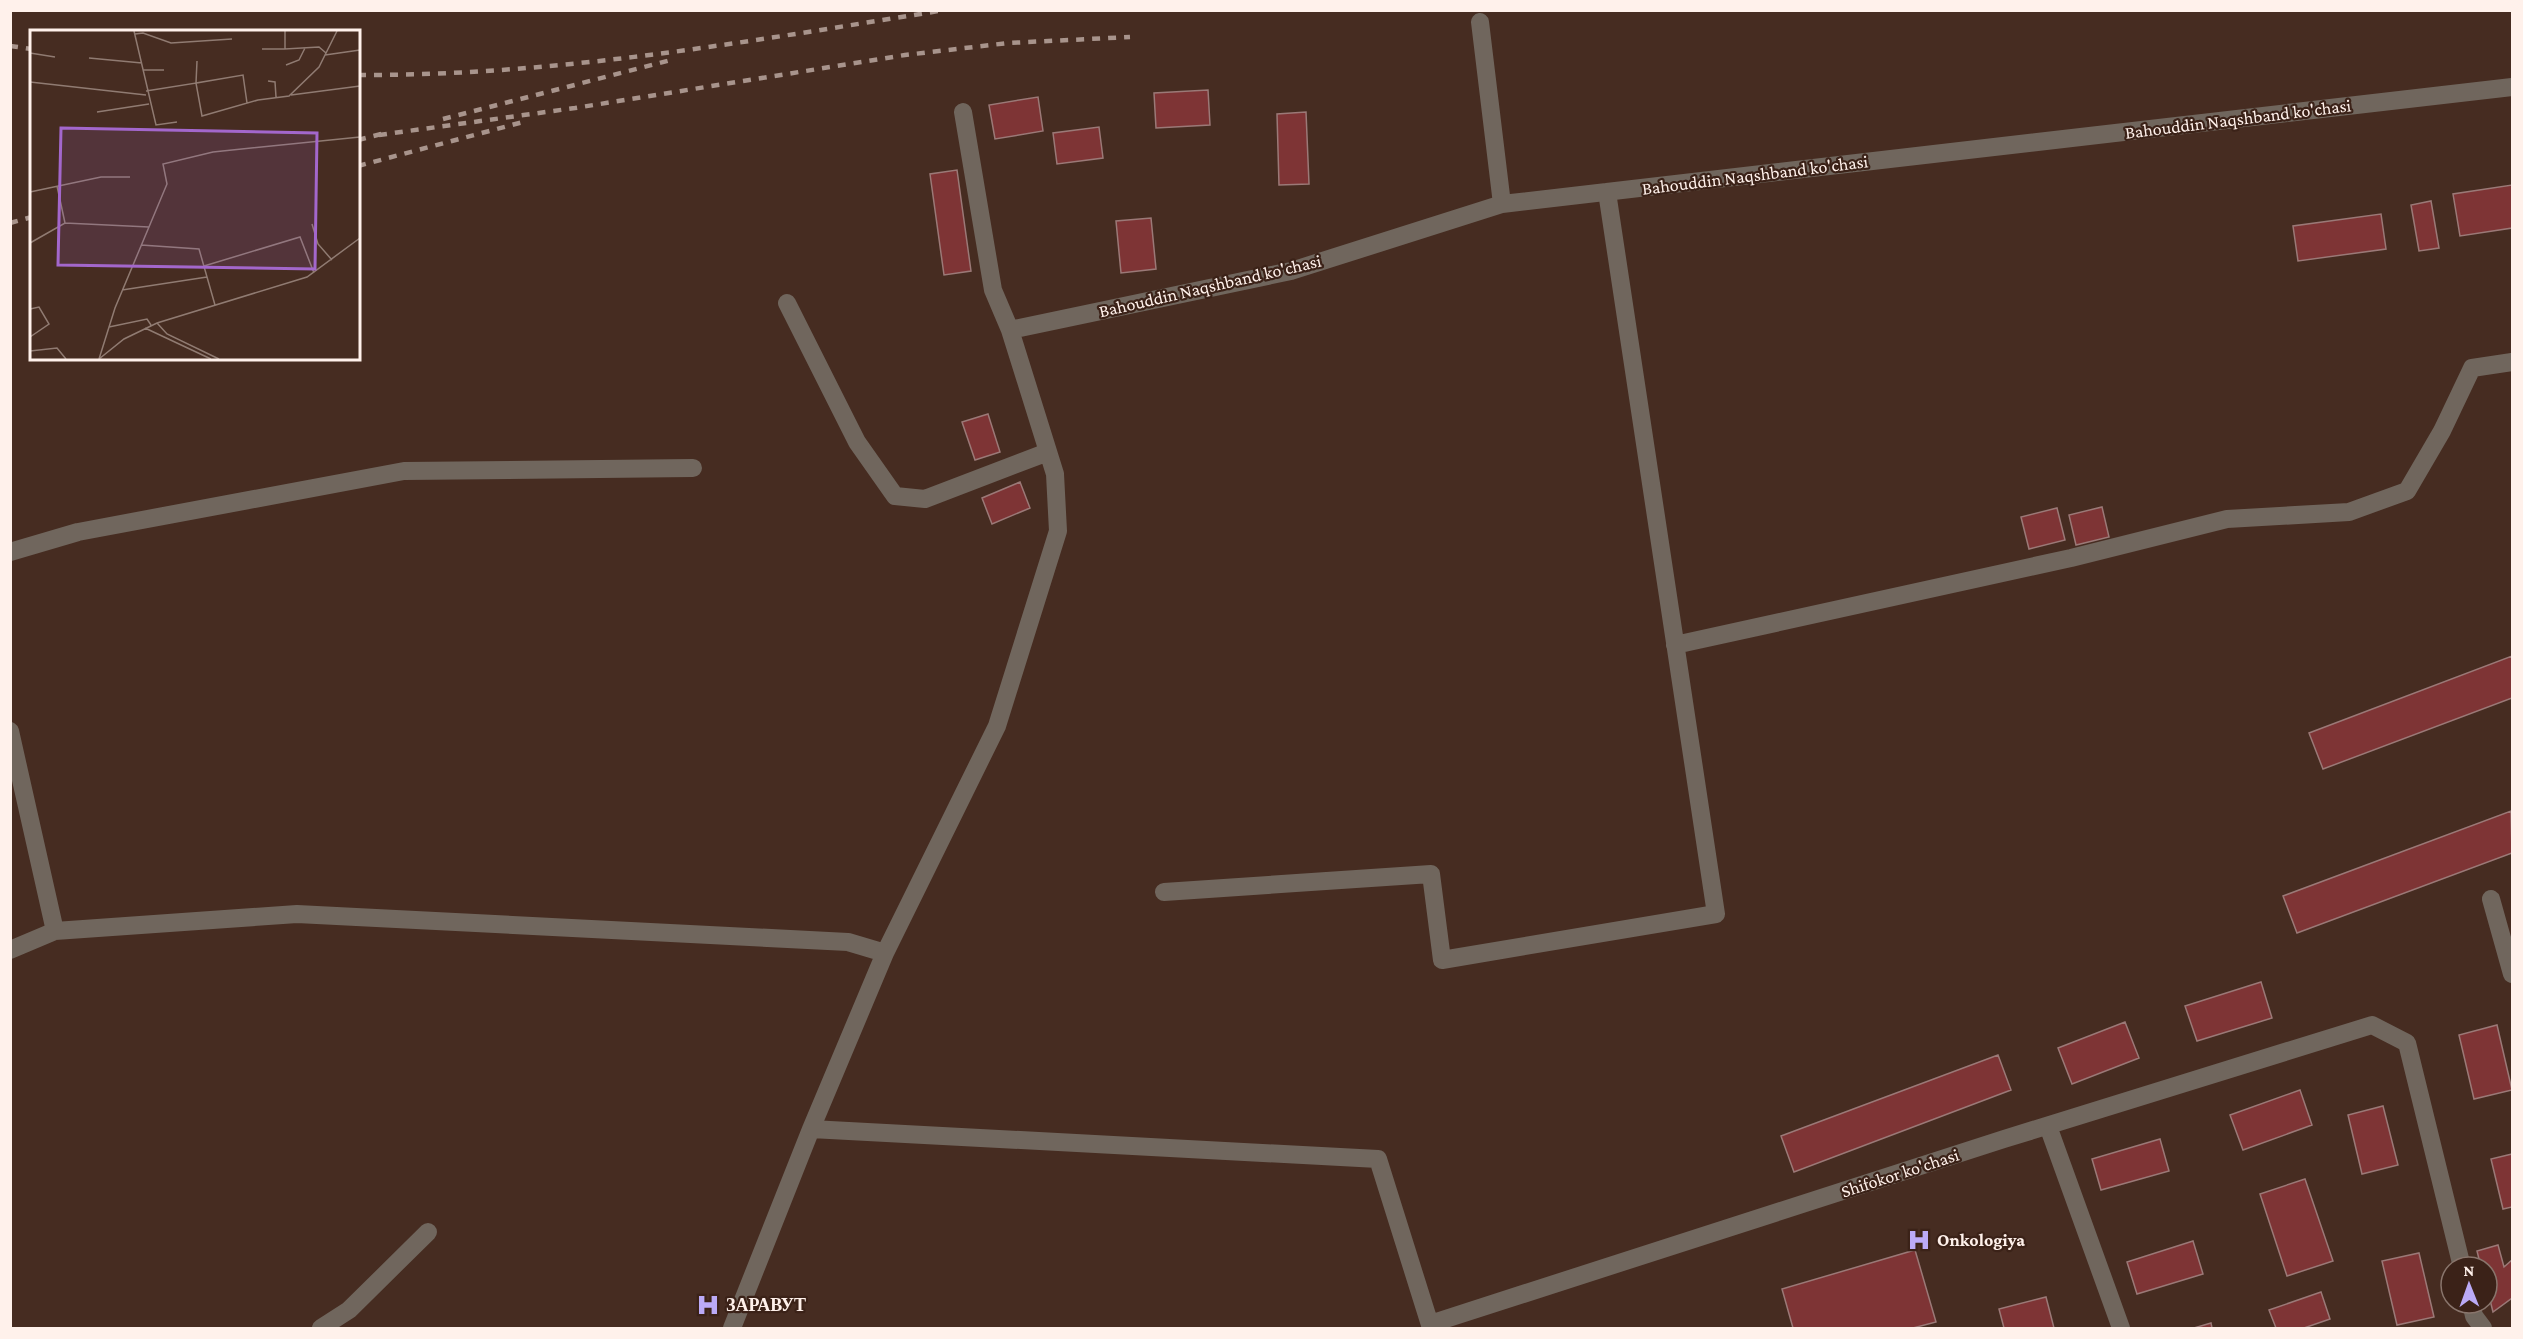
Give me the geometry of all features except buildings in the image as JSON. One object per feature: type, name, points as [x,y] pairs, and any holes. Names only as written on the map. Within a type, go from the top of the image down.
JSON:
[{"type":"street","points":[[1480,22],[1502,204]]},
{"type":"street","name":"Bahouddin Naqshband ko'chasi","points":[[1010,330],[1291,271],[1502,204],[2512,87]]},
{"type":"street","points":[[732,1329],[811,1129],[885,953],[997,726],[1059,531],[1055,474],[1010,330],[993,290],[963,112]]},
{"type":"street","points":[[1164,892],[1431,874],[1442,960],[1716,914],[1607,192]]},
{"type":"street","points":[[788,303],[857,442],[895,496],[925,500],[1048,452]]},
{"type":"street","points":[[1676,645],[2071,558],[2227,519],[2349,512],[2408,491],[2442,431],[2472,368],[2512,362]]},
{"type":"street","points":[[10,552],[78,532],[404,471],[693,468]]},
{"type":"street","points":[[10,731],[55,932]]},
{"type":"street","points":[[2491,899],[2512,974]]},
{"type":"street","points":[[10,950],[55,932],[297,914],[848,942],[885,953]]},
{"type":"street","name":"Shifokor ko'chasi","points":[[1431,1326],[2048,1126],[2372,1025],[2407,1043],[2459,1255]]},
{"type":"street","points":[[2048,1126],[2121,1329]]},
{"type":"street","points":[[811,1129],[1378,1159],[1431,1326]]},
{"type":"street","points":[[321,1329],[349,1310],[428,1232]]},
{"type":"street","points":[[2475,1315],[2483,1329]]},
{"type":"railway","points":[[360,75],[506,70],[580,63],[726,44],[945,10]]},
{"type":"railway","points":[[379,135],[575,108],[905,55],[1008,43],[1130,37]]},
{"type":"railway","points":[[10,46],[30,49]]},
{"type":"railway","points":[[443,119],[675,59]]},
{"type":"railway","points":[[360,165],[523,122]]},
{"type":"railway","points":[[360,139],[385,133]]},
{"type":"railway","points":[[10,223],[30,218]]},
{"type":"place","name":"Onkologiya","points":[[1919,1240]]},
{"type":"place","name":"ЗАРАВУТ","points":[[708,1305]]}]
